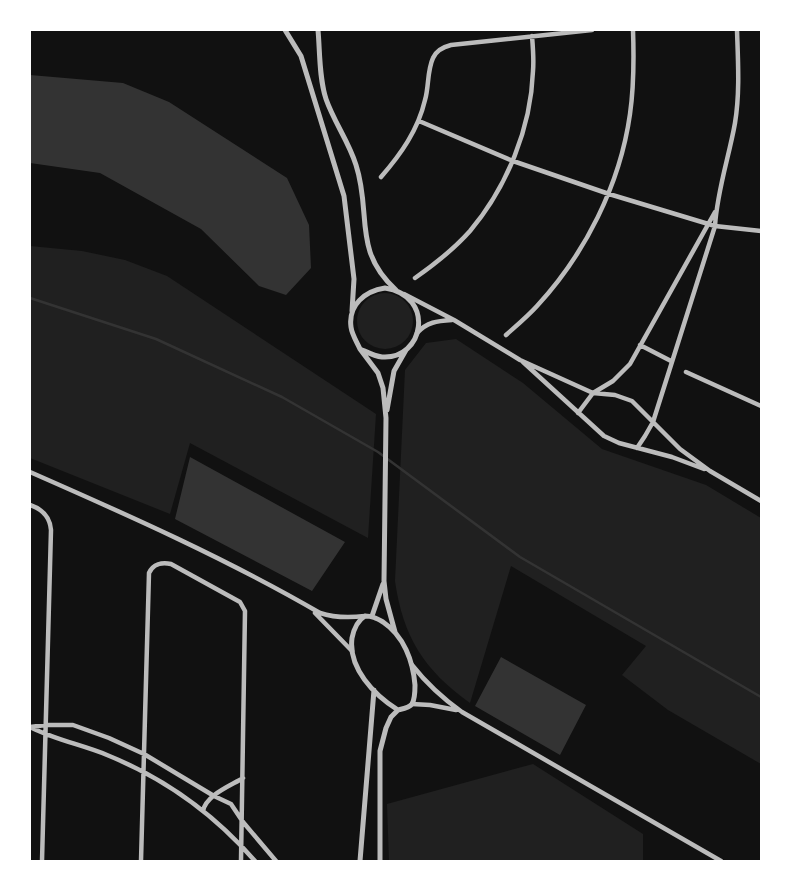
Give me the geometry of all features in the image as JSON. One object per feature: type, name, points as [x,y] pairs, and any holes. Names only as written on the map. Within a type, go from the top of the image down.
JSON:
[{"type":"street","points":[[285,30],[301,56],[344,196],[354,279],[351,327],[360,349],[378,373],[383,388],[386,418]]},
{"type":"street","points":[[318,30],[325,97],[356,164],[362,194],[365,235],[369,252],[376,269],[396,290]]},
{"type":"street","points":[[382,177],[401,154],[419,121],[426,98],[431,63],[434,55],[440,50],[451,45],[592,30]]},
{"type":"street","points":[[506,336],[537,306],[564,274],[586,238],[609,194],[630,115],[634,70],[633,30]]},
{"type":"street","points":[[637,448],[653,422],[715,226],[716,210],[735,121],[739,68],[737,30]]},
{"type":"street","points":[[415,278],[444,257],[470,231],[491,202],[513,161],[529,105],[533,71],[532,36]]},
{"type":"street","points":[[419,121],[513,161],[609,194],[715,226],[761,231]]},
{"type":"street","points":[[578,413],[593,393],[613,381],[630,364],[716,210]]},
{"type":"street","points":[[352,311],[365,294],[385,288],[396,290],[454,320],[520,360],[593,393],[615,395],[632,401],[680,449],[710,471],[761,501]]},
{"type":"street","points":[[404,294],[415,307],[418,316],[417,333]]},
{"type":"street","points":[[395,632],[386,599],[384,581],[385,434],[394,371],[417,333],[427,324],[454,320]]},
{"type":"street","points":[[360,349],[382,357],[402,352],[411,345]]},
{"type":"street","points":[[640,345],[671,361]]},
{"type":"street","points":[[520,360],[604,436],[619,443],[672,457],[710,471]]},
{"type":"street","points":[[686,372],[761,406]]},
{"type":"street","points":[[30,472],[140,520],[320,614],[346,618],[372,616],[395,632],[403,642],[411,664],[415,692],[412,704]]},
{"type":"street","points":[[30,505],[45,514],[51,530],[42,861]]},
{"type":"street","points":[[141,861],[149,572],[153,567],[165,563],[171,564],[244,606],[246,614],[241,861]]},
{"type":"street","points":[[372,616],[384,581]]},
{"type":"street","points":[[306,605],[352,651]]},
{"type":"street","points":[[365,616],[359,620],[353,634],[352,651],[356,666],[384,701],[398,710]]},
{"type":"street","points":[[411,664],[432,688],[462,712],[721,861]]},
{"type":"street","points":[[360,861],[374,690]]},
{"type":"street","points":[[380,861],[380,751],[391,717],[398,710],[412,704],[447,707],[462,712]]},
{"type":"street","points":[[31,727],[73,725],[109,738],[144,754],[214,796],[231,804],[243,822],[276,861]]},
{"type":"street","points":[[31,727],[46,735],[108,755],[143,772],[203,811],[255,861]]},
{"type":"street","points":[[203,811],[204,805],[214,796],[243,778]]},
{"type":"shaded area","points":[[30,75],[123,83],[169,102],[287,178],[309,225],[311,268],[286,295],[259,286],[201,229],[100,173],[30,163]]},
{"type":"shaded area","points":[[30,246],[82,251],[125,260],[167,276],[376,414],[368,538],[190,443],[170,514],[30,458]]},
{"type":"shaded area","points":[[385,293],[396,295],[405,301],[411,310],[413,321],[411,332],[405,341],[396,347],[385,349],[374,347],[365,341],[359,332],[357,321],[359,310],[365,301],[374,295]]},
{"type":"shaded area","points":[[456,339],[523,383],[602,449],[706,485],[761,518],[761,764],[668,710],[622,675],[646,646],[511,566],[470,703],[454,691],[428,665],[410,636],[395,581],[405,370],[426,343]]},
{"type":"shaded area","points":[[190,457],[345,542],[312,591],[175,519]]},
{"type":"shaded area","points":[[501,657],[586,705],[560,755],[475,706]]},
{"type":"shaded area","points":[[533,764],[643,834],[643,861],[389,861],[387,804]]},
{"type":"waterway","points":[[30,298],[156,339],[282,397],[378,452],[520,557],[761,697]]}]
